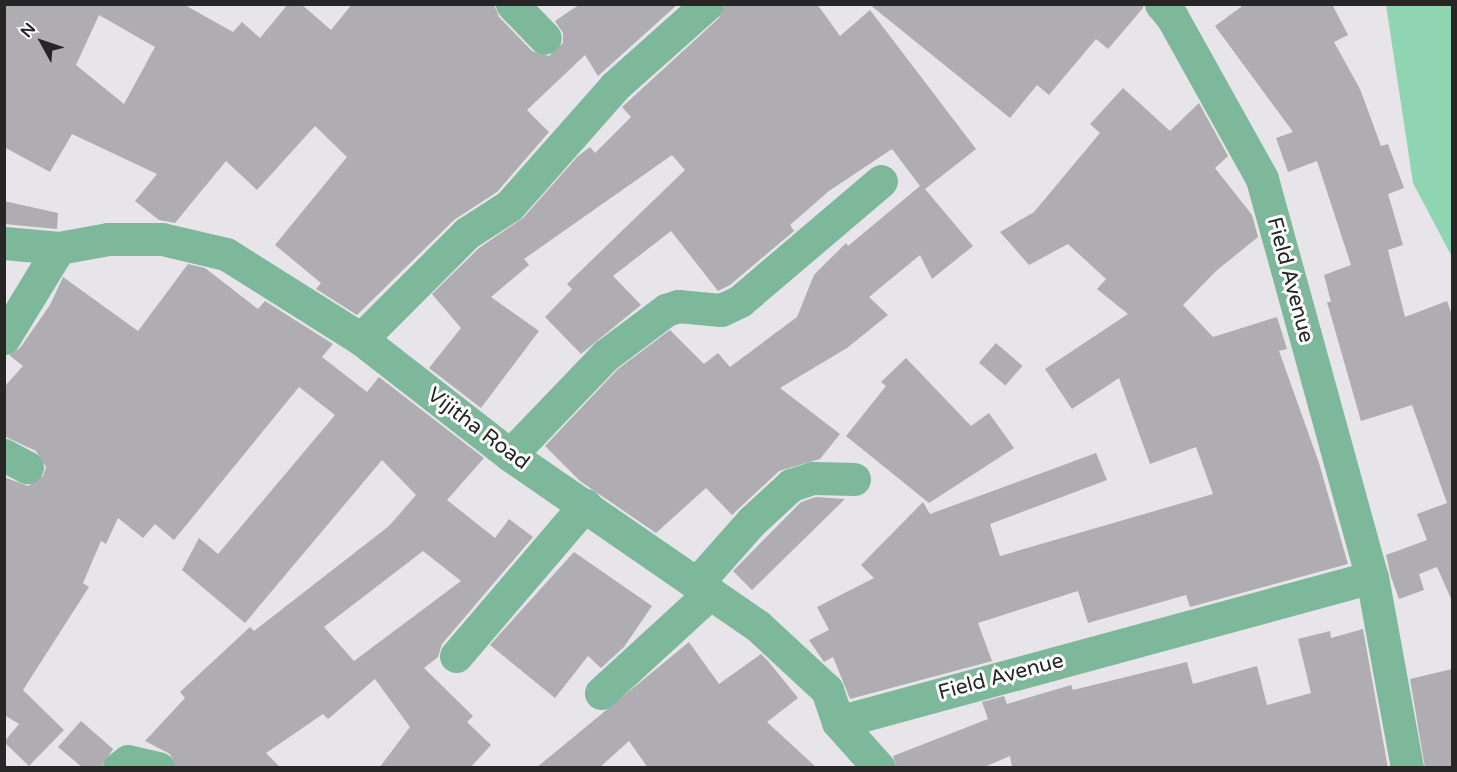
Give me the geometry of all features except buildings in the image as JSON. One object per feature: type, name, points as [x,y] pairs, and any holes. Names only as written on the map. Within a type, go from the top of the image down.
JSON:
[{"type":"street","points":[[512,4],[545,38]]},
{"type":"street","points":[[361,339],[467,233],[509,206],[615,86],[707,4]]},
{"type":"street","name":"Field Avenue","points":[[1161,4],[1172,17],[1262,179],[1371,577],[1407,768]]},
{"type":"street","points":[[510,455],[606,355],[657,316],[678,306],[721,310],[740,301],[881,181]]},
{"type":"street","name":"Vijitha Road","points":[[4,243],[59,249],[108,238],[162,239],[226,254],[361,339],[510,455],[758,626],[827,690],[838,722],[879,768]]},
{"type":"street","points":[[4,338],[59,249]]},
{"type":"street","points":[[601,693],[703,589],[752,521],[791,485],[813,478],[854,479]]},
{"type":"street","points":[[456,656],[585,505]]},
{"type":"street","name":"Field Avenue","points":[[838,722],[1371,577]]},
{"type":"street","points":[[119,768],[128,761],[158,768]]},
{"type":"green space","points":[[1386,5],[1452,5],[1452,257],[1413,183]]}]
